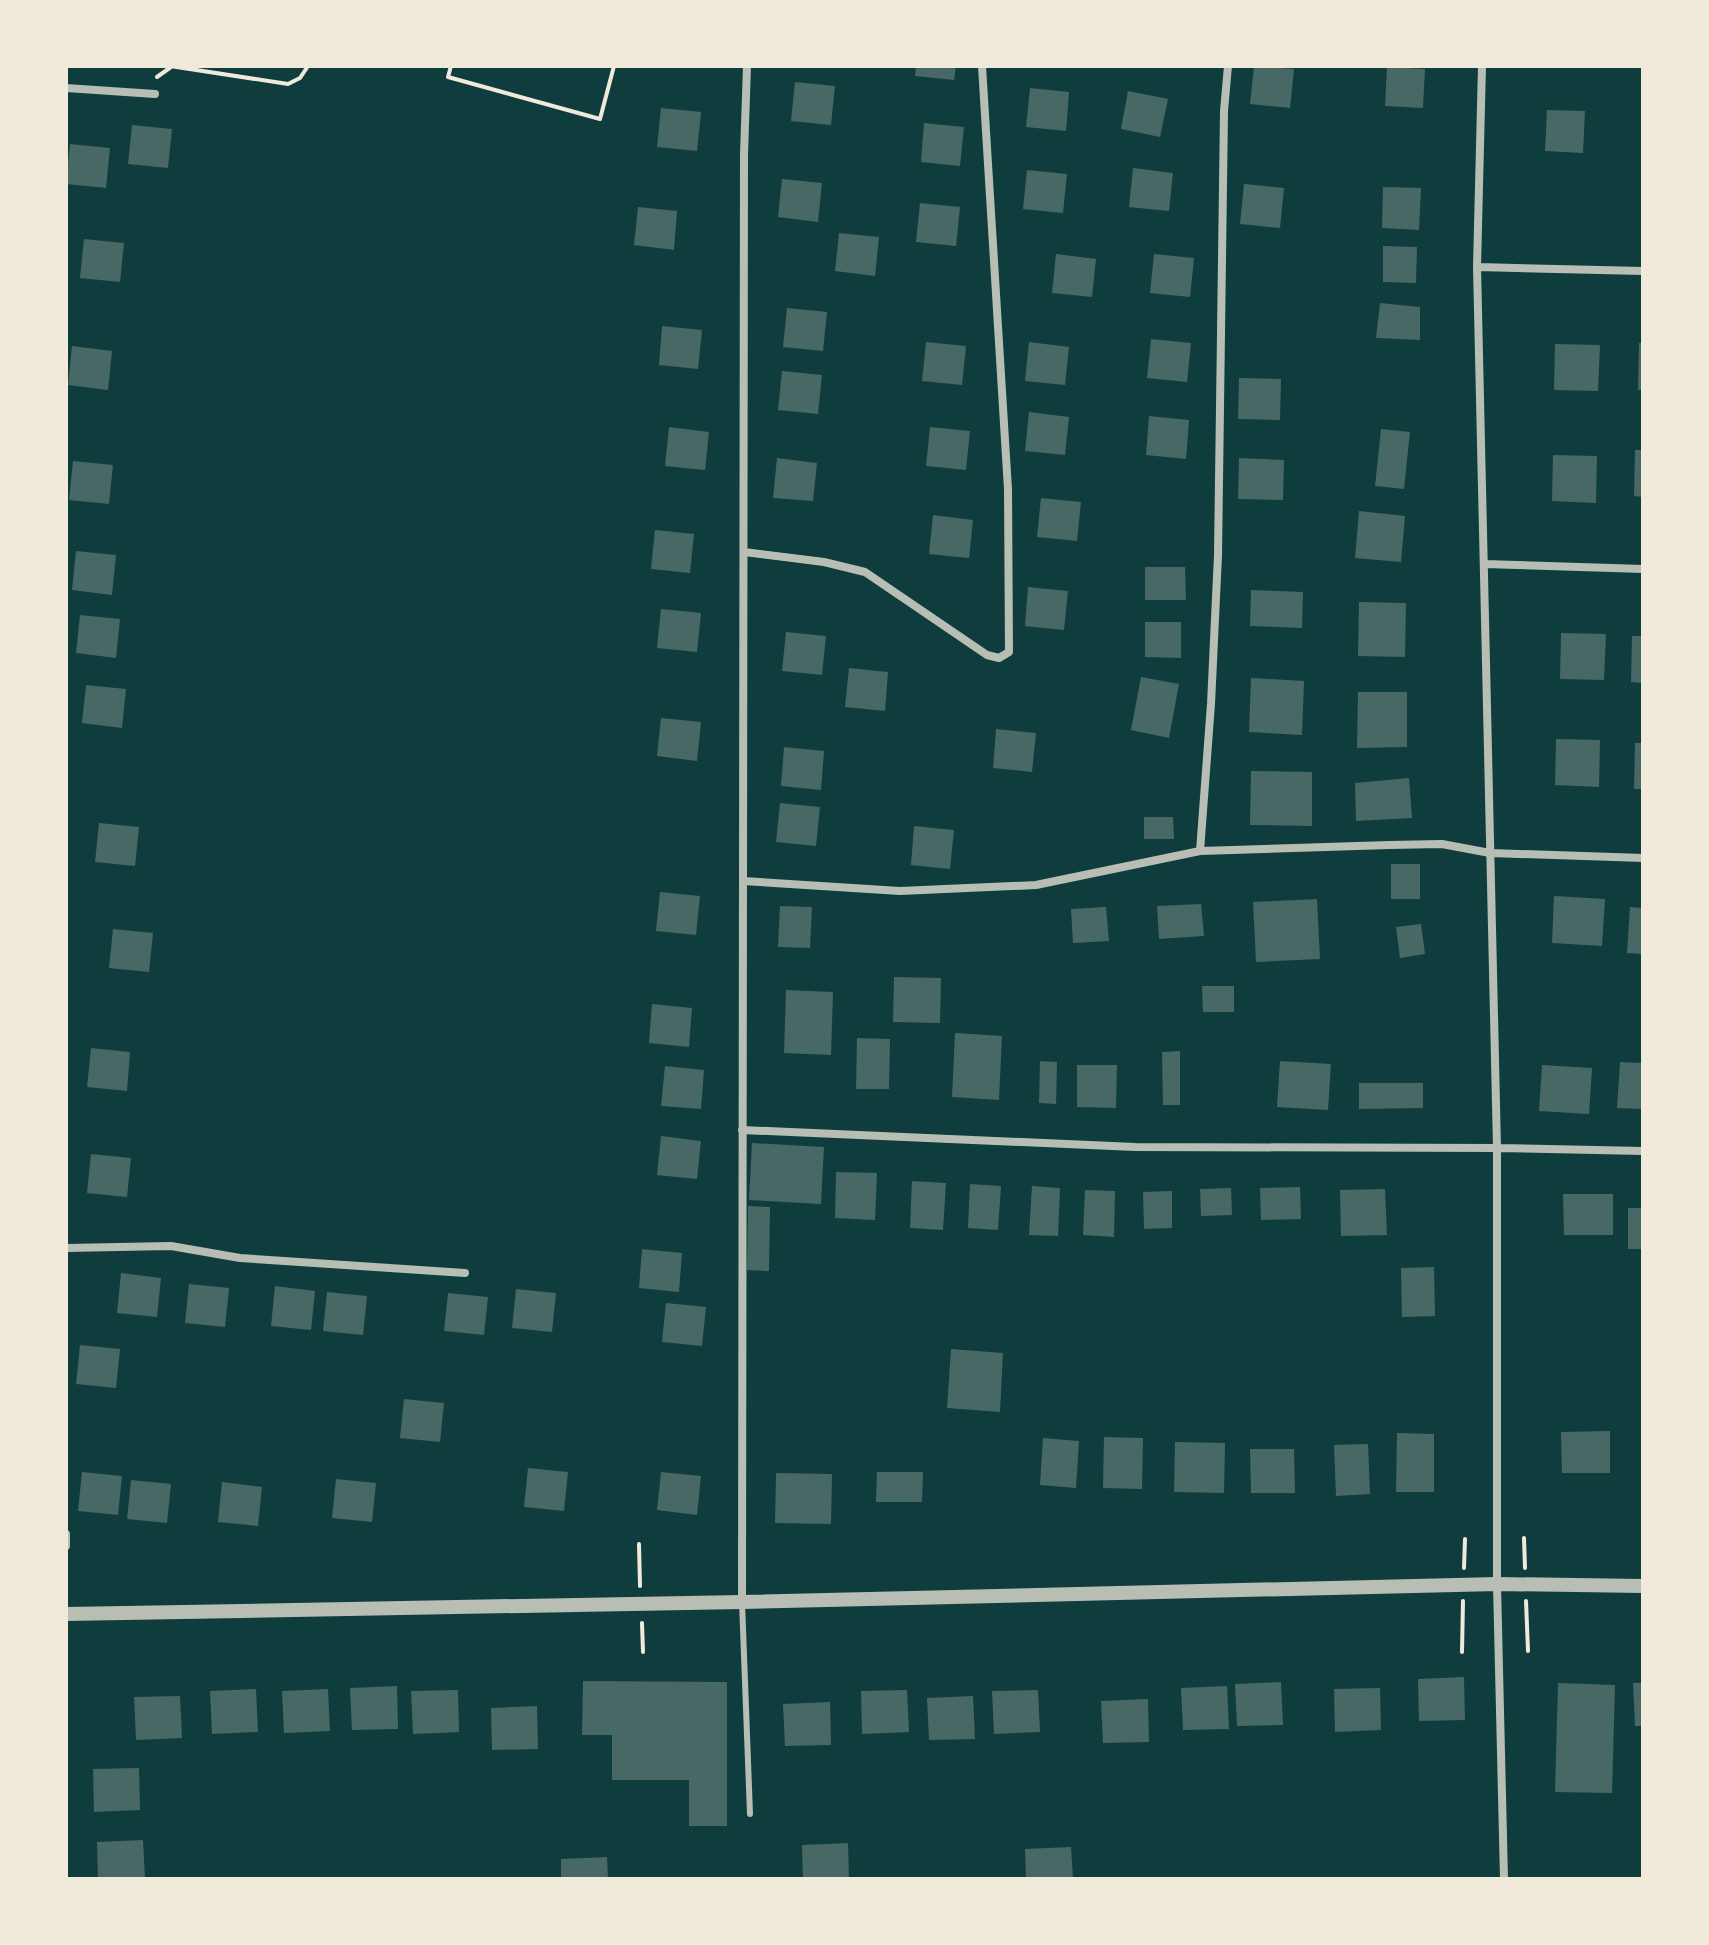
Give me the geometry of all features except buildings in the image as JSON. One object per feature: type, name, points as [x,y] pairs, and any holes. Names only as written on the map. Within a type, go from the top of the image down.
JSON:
[{"type":"street","points":[[742,1602],[744,154],[747,66]]},
{"type":"street","points":[[744,552],[824,562],[865,572],[987,655],[999,658],[1009,652],[1008,489],[982,66]]},
{"type":"street","points":[[1200,851],[1218,555],[1224,111],[1228,66]]},
{"type":"street","points":[[1482,66],[1477,267],[1497,1148],[1497,1584],[1504,1879]]},
{"type":"street","points":[[66,88],[155,94]]},
{"type":"street","points":[[1477,267],[1643,271]]},
{"type":"street","points":[[1484,564],[1643,569]]},
{"type":"street","points":[[743,881],[900,891],[1036,885],[1200,851],[1442,844],[1490,853],[1643,858]]},
{"type":"street","points":[[742,1130],[1135,1147],[1643,1151]]},
{"type":"street","points":[[66,1248],[171,1246],[240,1258],[465,1273]]},
{"type":"street","points":[[66,1534],[66,1546]]},
{"type":"street","points":[[66,1614],[1497,1584],[1643,1586]]},
{"type":"lane","points":[[742,1602],[750,1814]]},
{"type":"path","points":[[170,66],[288,84],[300,78],[308,66]]},
{"type":"path","points":[[451,66],[448,77],[600,119],[614,66]]}]
